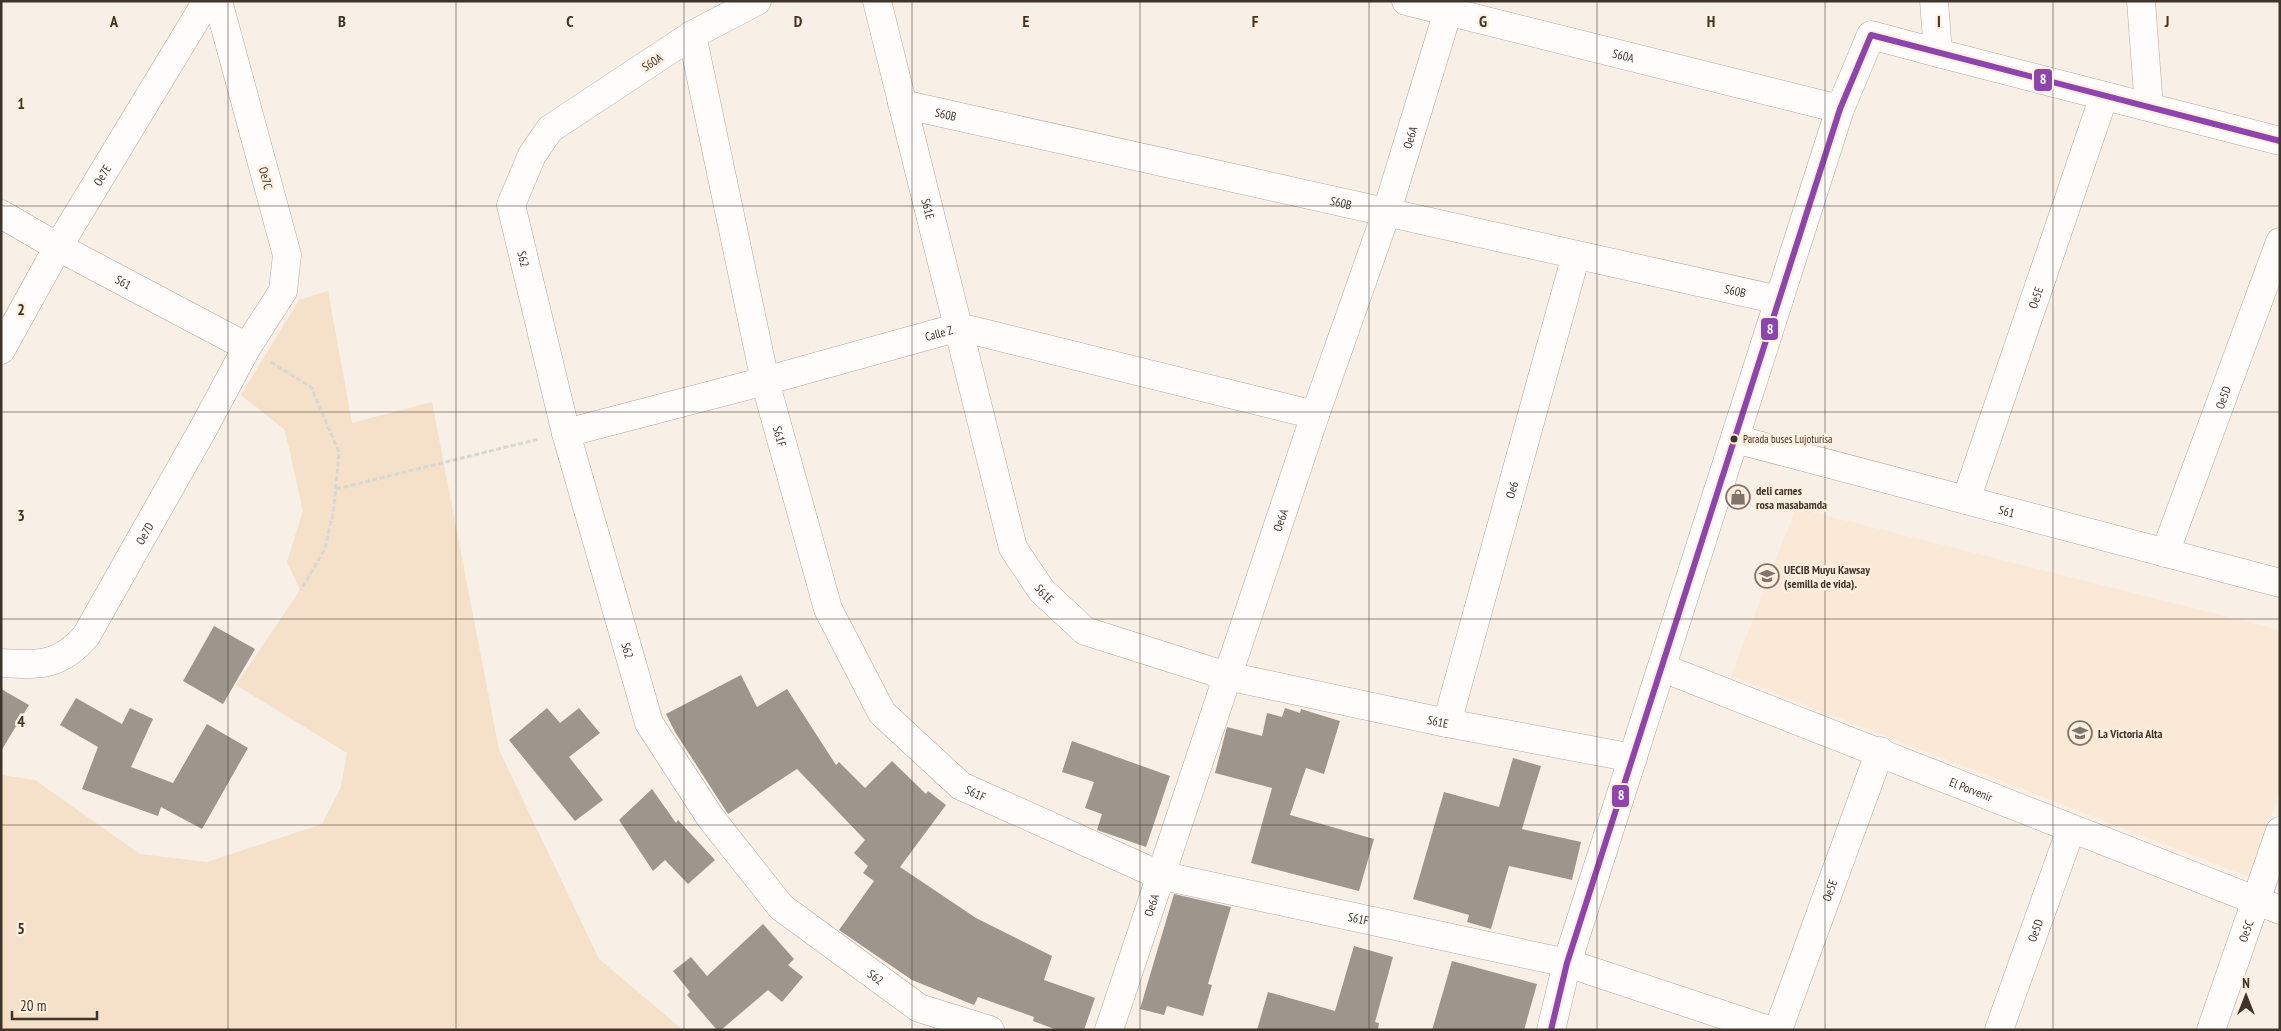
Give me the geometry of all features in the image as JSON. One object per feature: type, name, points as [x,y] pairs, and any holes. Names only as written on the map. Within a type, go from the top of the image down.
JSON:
[{"type":"street","name":"Oe7E","points":[[1,350],[58,247],[207,1]]},
{"type":"street","name":"Oe7C","points":[[218,1],[287,255],[282,291],[246,346]]},
{"type":"street","name":"S60A","points":[[550,129],[692,35],[757,1]]},
{"type":"street","name":"S61E","points":[[877,1],[1013,548],[1042,591],[1085,631],[1226,676],[1447,723],[1633,758]]},
{"type":"street","name":"S60A","points":[[1406,1],[1840,109]]},
{"type":"street","points":[[1934,1],[1938,53]]},
{"type":"street","points":[[2141,1],[2149,107]]},
{"type":"street","name":"Oe6A","points":[[1109,1030],[1226,676],[1387,212],[1448,11]]},
{"type":"street","name":"S61F","points":[[692,35],[765,381],[828,609],[882,713],[961,786],[1159,875],[1567,963],[1769,1030]]},
{"type":"street","points":[[1552,1030],[1567,963],[1663,668],[1840,109],[1870,35],[2280,141]]},
{"type":"street","name":"Oe5E","points":[[1966,500],[2104,96]]},
{"type":"street","name":"S60B","points":[[902,104],[1779,300]]},
{"type":"street","name":"S62","points":[[550,129],[532,155],[511,205],[566,433],[649,723],[710,817],[781,907],[920,1008],[990,1030]]},
{"type":"street","name":"S61","points":[[1,214],[58,247],[246,346]]},
{"type":"street","name":"Oe5D","points":[[2165,553],[2280,242]]},
{"type":"street","name":"Oe6","points":[[1447,723],[1576,255]]},
{"type":"street","name":"Calle Z","points":[[566,433],[765,381],[959,327],[1315,415]]},
{"type":"street","name":"Oe7D","points":[[1,663],[40,665],[69,654],[86,636],[203,429],[246,346]]},
{"type":"street","name":"S61","points":[[1735,439],[2280,583]]},
{"type":"street","name":"El Porvenir","points":[[1663,668],[1880,751],[2071,829],[2280,910]]},
{"type":"street","name":"Oe5E","points":[[1778,1030],[1880,751]]},
{"type":"street","name":"Oe5D","points":[[1999,1030],[2071,829]]},
{"type":"street","name":"Oe5C","points":[[2212,1030],[2254,901],[2280,831]]},
{"type":"path","points":[[246,346],[312,386],[339,452],[334,508],[325,549],[300,590]]},
{"type":"path","points":[[336,489],[566,433]]},
{"type":"shaded area","points":[[328,291],[352,423],[432,402],[499,750],[599,959],[683,1030],[1,1030],[1,775],[35,780],[140,854],[207,862],[322,824],[341,787],[347,753],[236,685],[300,590],[287,562],[303,511],[285,430],[241,395],[299,300]]},
{"type":"shaded area","name":"La Victoria Alta","points":[[1796,508],[2280,630],[2280,791],[2249,877],[1731,676]]},
{"type":"building","points":[[214,626],[255,649],[223,704],[183,681]]},
{"type":"building","points":[[741,675],[757,707],[787,689],[836,765],[839,762],[865,788],[892,761],[926,794],[928,791],[946,805],[900,867],[976,918],[1052,956],[1044,980],[1095,998],[1084,1030],[1057,1030],[1033,1021],[1034,1017],[978,997],[974,1005],[912,980],[839,930],[874,881],[863,873],[868,866],[854,853],[865,840],[797,769],[728,814],[675,732],[666,714]]},
{"type":"building","points":[[1,689],[29,705],[1,751]]},
{"type":"building","points":[[76,698],[122,724],[130,708],[153,719],[131,767],[173,783],[207,724],[248,748],[202,829],[161,807],[158,816],[82,789],[98,747],[60,725]]},
{"type":"building","points":[[547,708],[560,723],[579,708],[600,733],[569,757],[603,800],[575,821],[509,740]]},
{"type":"building","points":[[1285,708],[1300,713],[1301,709],[1340,721],[1324,774],[1306,768],[1290,815],[1374,839],[1359,891],[1251,863],[1272,788],[1215,773],[1227,727],[1262,736],[1267,713],[1282,717]]},
{"type":"building","points":[[1072,741],[1170,776],[1146,847],[1097,830],[1102,814],[1085,808],[1094,782],[1062,772]]},
{"type":"building","points":[[1513,758],[1541,766],[1522,829],[1581,842],[1572,880],[1509,866],[1491,929],[1467,922],[1469,915],[1413,899],[1444,792],[1499,807]]},
{"type":"building","points":[[652,789],[676,823],[678,820],[715,860],[688,884],[665,860],[653,871],[619,820]]},
{"type":"building","points":[[1174,894],[1231,907],[1208,984],[1212,985],[1203,1016],[1167,1006],[1164,1015],[1140,1009]]},
{"type":"building","points":[[763,924],[794,959],[788,965],[803,977],[782,1002],[768,990],[721,1030],[717,1030],[687,995],[690,992],[673,971],[691,957],[707,976]]},
{"type":"building","points":[[1354,946],[1393,957],[1375,1022],[1379,1023],[1378,1030],[1257,1030],[1268,992],[1335,1011]]},
{"type":"building","points":[[1452,961],[1537,984],[1524,1030],[1432,1030]]},
{"type":"transit line","name":"8","points":[[1551,1030],[1567,963],[1840,109],[1871,35],[2280,141]]},
{"type":"place","name":"Parada buses Lujoturisa","points":[[1734,439]]},
{"type":"place","name":"deli carnes rosa masabamda","points":[[1738,497]]},
{"type":"place","name":"UECIB Muyu Kawsay (semilla de vida).","points":[[1767,576]]},
{"type":"place","name":"La Victoria Alta","points":[[2080,733]]}]
